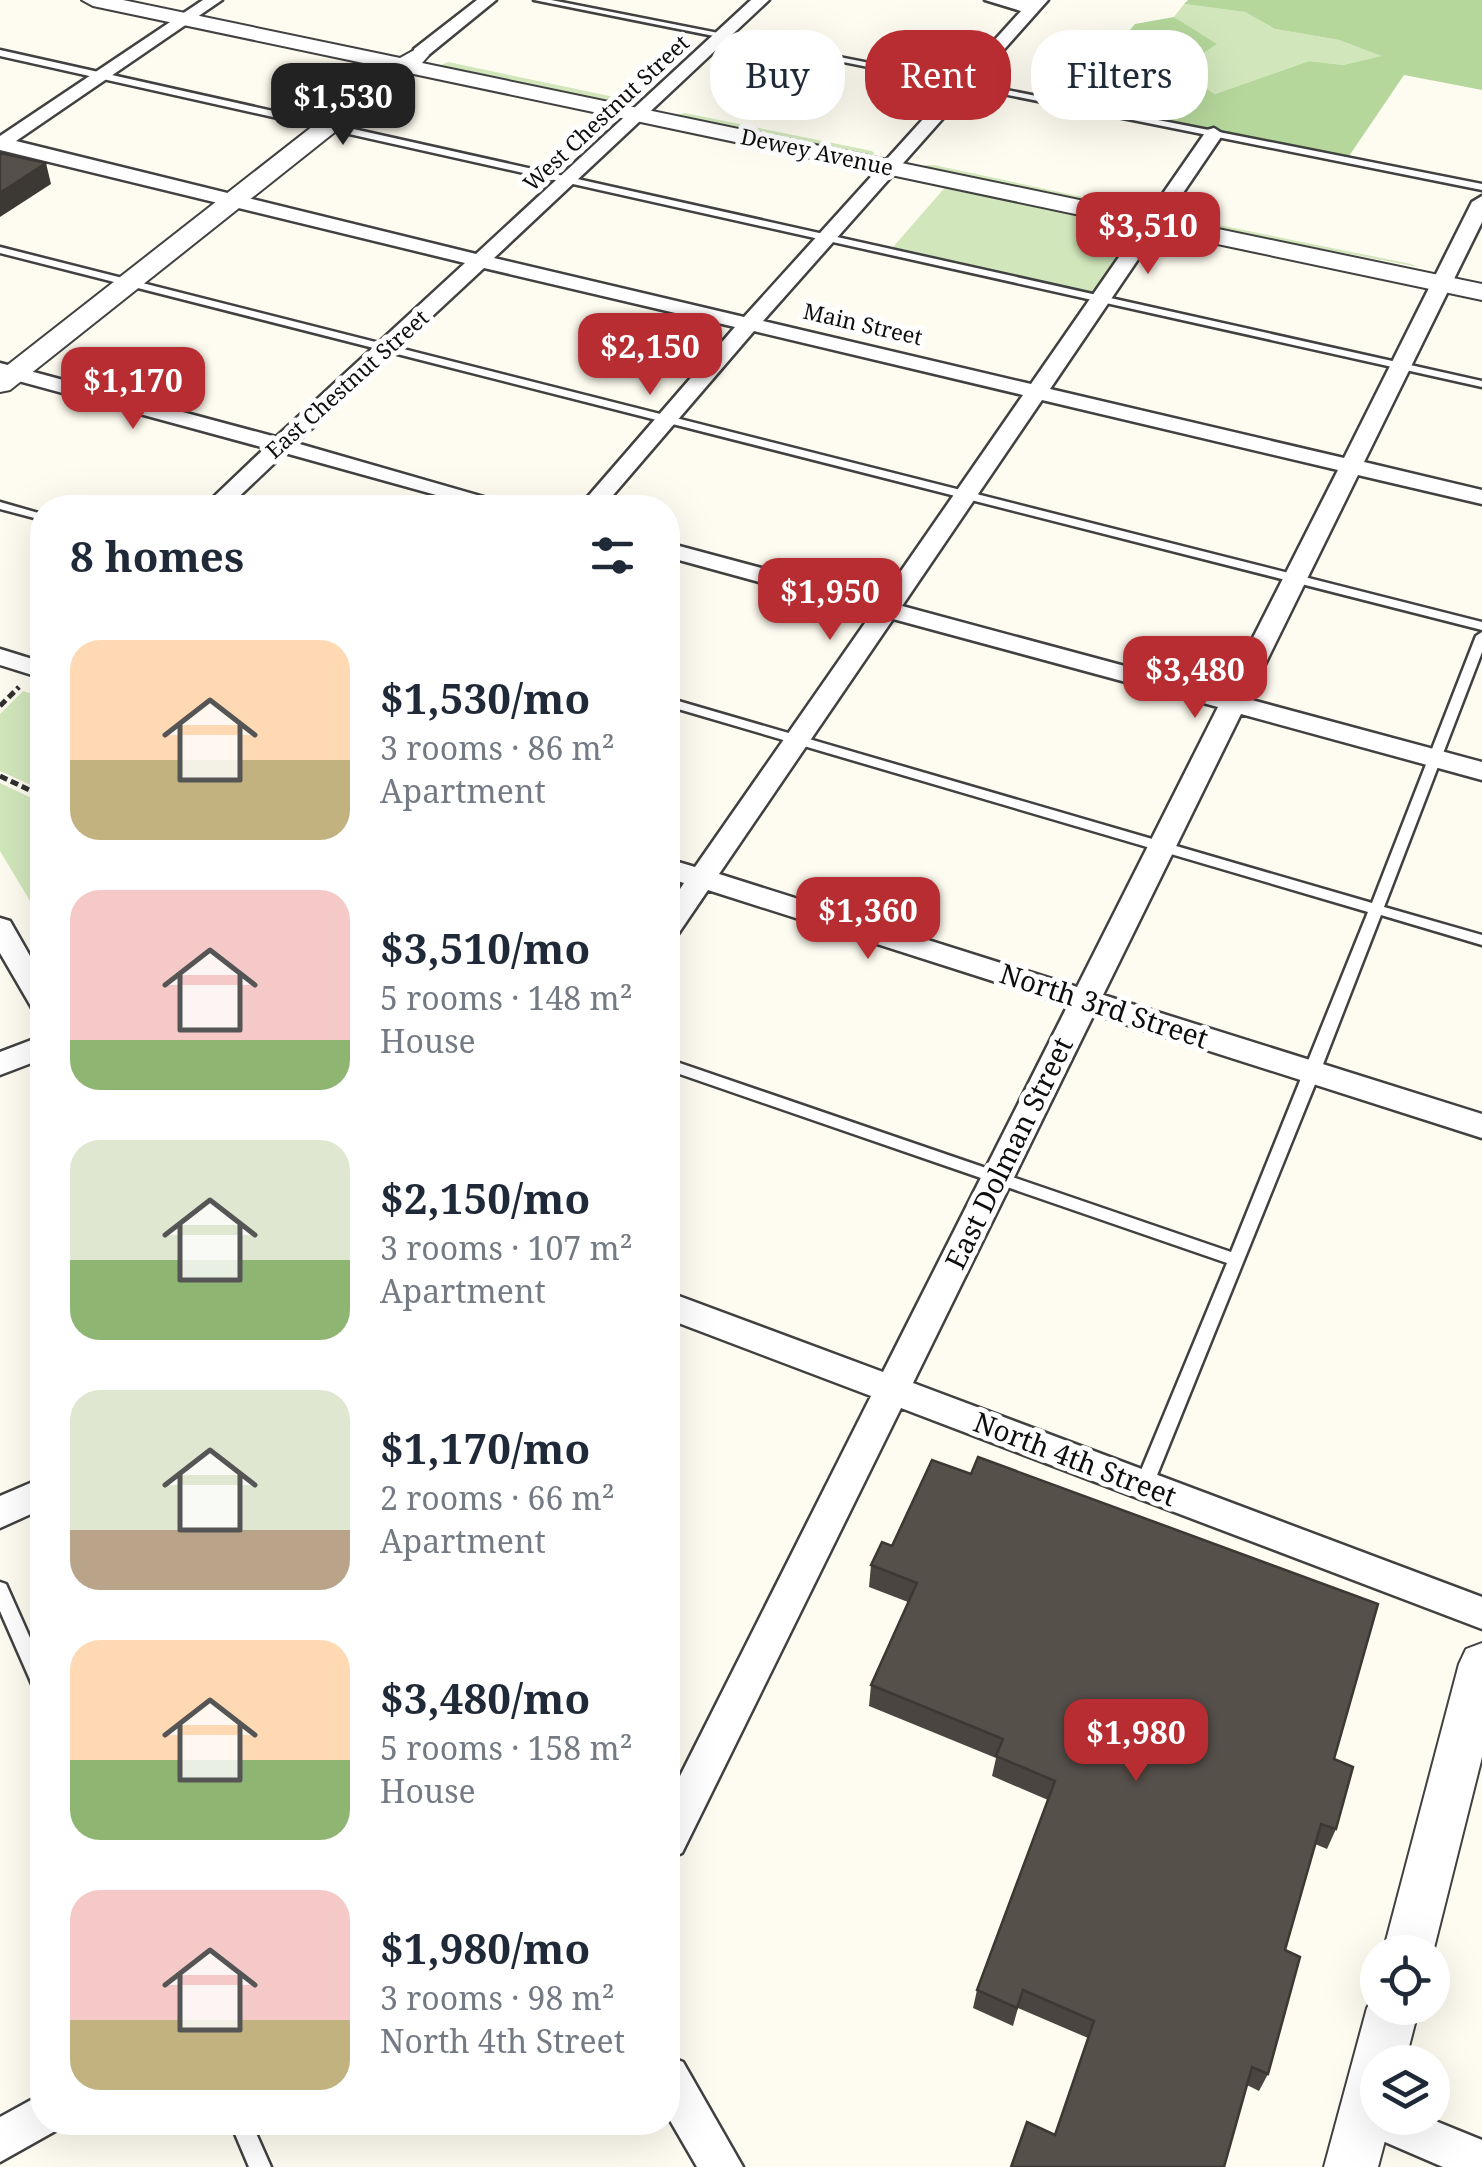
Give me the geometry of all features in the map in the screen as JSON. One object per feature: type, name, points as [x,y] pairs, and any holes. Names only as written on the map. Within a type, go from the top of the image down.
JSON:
[{"type":"street","name":"Dewey Avenue","points":[[93,0],[201,9]]},
{"type":"street","name":"Dewey Avenue","points":[[168,0],[413,59],[1447,276],[1482,292]]},
{"type":"street","points":[[5,376],[130,283],[488,0]]},
{"type":"street","name":"West Chestnut Street","points":[[729,30],[761,0]]},
{"type":"street","points":[[993,0],[1036,4]]},
{"type":"street","points":[[1011,31],[1036,4]]},
{"type":"street","points":[[0,144],[201,9]]},
{"type":"street","name":"West Chestnut Street","points":[[482,260],[710,48]]},
{"type":"street","points":[[600,495],[930,120]]},
{"type":"street","points":[[680,908],[1214,134]]},
{"type":"street","name":"Main Street","points":[[0,144],[1482,497]]},
{"type":"street","name":"East Dolman Street","points":[[680,1816],[1482,202]]},
{"type":"street","name":"East Chestnut Street","points":[[226,495],[482,260]]},
{"type":"street","name":"Dewey Avenue","points":[[1447,276],[1482,274]]},
{"type":"street","points":[[5,376],[463,495]]},
{"type":"street","points":[[680,553],[1482,771]]},
{"type":"street","points":[[0,656],[30,665]]},
{"type":"street","name":"North 3rd Street","points":[[680,872],[1482,1126]]},
{"type":"street","points":[[0,928],[30,980]]},
{"type":"street","points":[[0,1064],[30,1051]]},
{"type":"street","name":"North 4th Street","points":[[680,1309],[1482,1613]]},
{"type":"street","points":[[0,1513],[30,1499]]},
{"type":"street","points":[[1412,1935],[1482,1664]]},
{"type":"street","points":[[680,2097],[721,2167]]},
{"type":"street","points":[[0,2140],[30,2123]]},
{"type":"street","points":[[1352,2167],[1363,2135]]},
{"type":"street","points":[[1439,2135],[1482,2162]]},
{"type":"lane","points":[[538,0],[710,35]]},
{"type":"lane","points":[[0,53],[1482,384]]},
{"type":"lane","points":[[1011,93],[1482,187]]},
{"type":"lane","points":[[0,250],[1482,626]]},
{"type":"lane","points":[[0,504],[30,513]]},
{"type":"lane","points":[[1144,1486],[1313,1072],[1482,636]]},
{"type":"lane","points":[[680,706],[1482,940]]},
{"type":"lane","points":[[680,1068],[1236,1260]]},
{"type":"lane","points":[[0,1590],[30,1658]]},
{"type":"lane","points":[[246,2135],[260,2167]]},
{"type":"path","points":[[0,706],[19,687]]},
{"type":"path","points":[[0,776],[30,790]]},
{"type":"green space","points":[[1188,0],[1482,0],[1482,90],[1404,75],[1345,162],[1136,120],[1208,120],[1208,89],[1215,94],[1309,61],[1343,65],[1382,56],[1339,40],[1275,29],[1245,12],[1184,4]]},
{"type":"green space","points":[[1184,4],[1245,12],[1275,29],[1339,40],[1384,56],[1343,65],[1309,61],[1215,94],[1208,89],[1208,49],[1216,44],[1208,39],[1208,30],[1194,30],[1174,17]]},
{"type":"green space","points":[[1174,17],[1195,30],[1130,30],[1135,24]]},
{"type":"green space","points":[[448,62],[622,101],[614,104],[438,66]]},
{"type":"green space","points":[[685,113],[875,154],[865,157],[675,115]]},
{"type":"green space","points":[[926,165],[1134,208],[1126,212],[924,169]]},
{"type":"green space","points":[[948,184],[1127,223],[1134,235],[1094,293],[893,247]]},
{"type":"green space","points":[[1199,221],[1411,264],[1418,267],[1197,225]]},
{"type":"green space","points":[[23,691],[30,693],[30,785],[0,771],[0,714]]},
{"type":"green space","points":[[0,783],[30,797],[30,901],[0,851]]},
{"type":"building","points":[[0,153],[46,163],[0,193]]},
{"type":"building","points":[[978,1457],[1378,1604],[1334,1759],[1353,1767],[1336,1829],[1321,1824],[1285,1950],[1300,1957],[1268,2074],[1252,2067],[1224,2167],[1011,2167],[1027,2122],[1055,2135],[1094,2021],[1023,1990],[1017,2008],[977,1990],[1055,1781],[996,1756],[1003,1739],[871,1685],[917,1583],[871,1565],[882,1542],[892,1546],[932,1460],[971,1474]]}]
